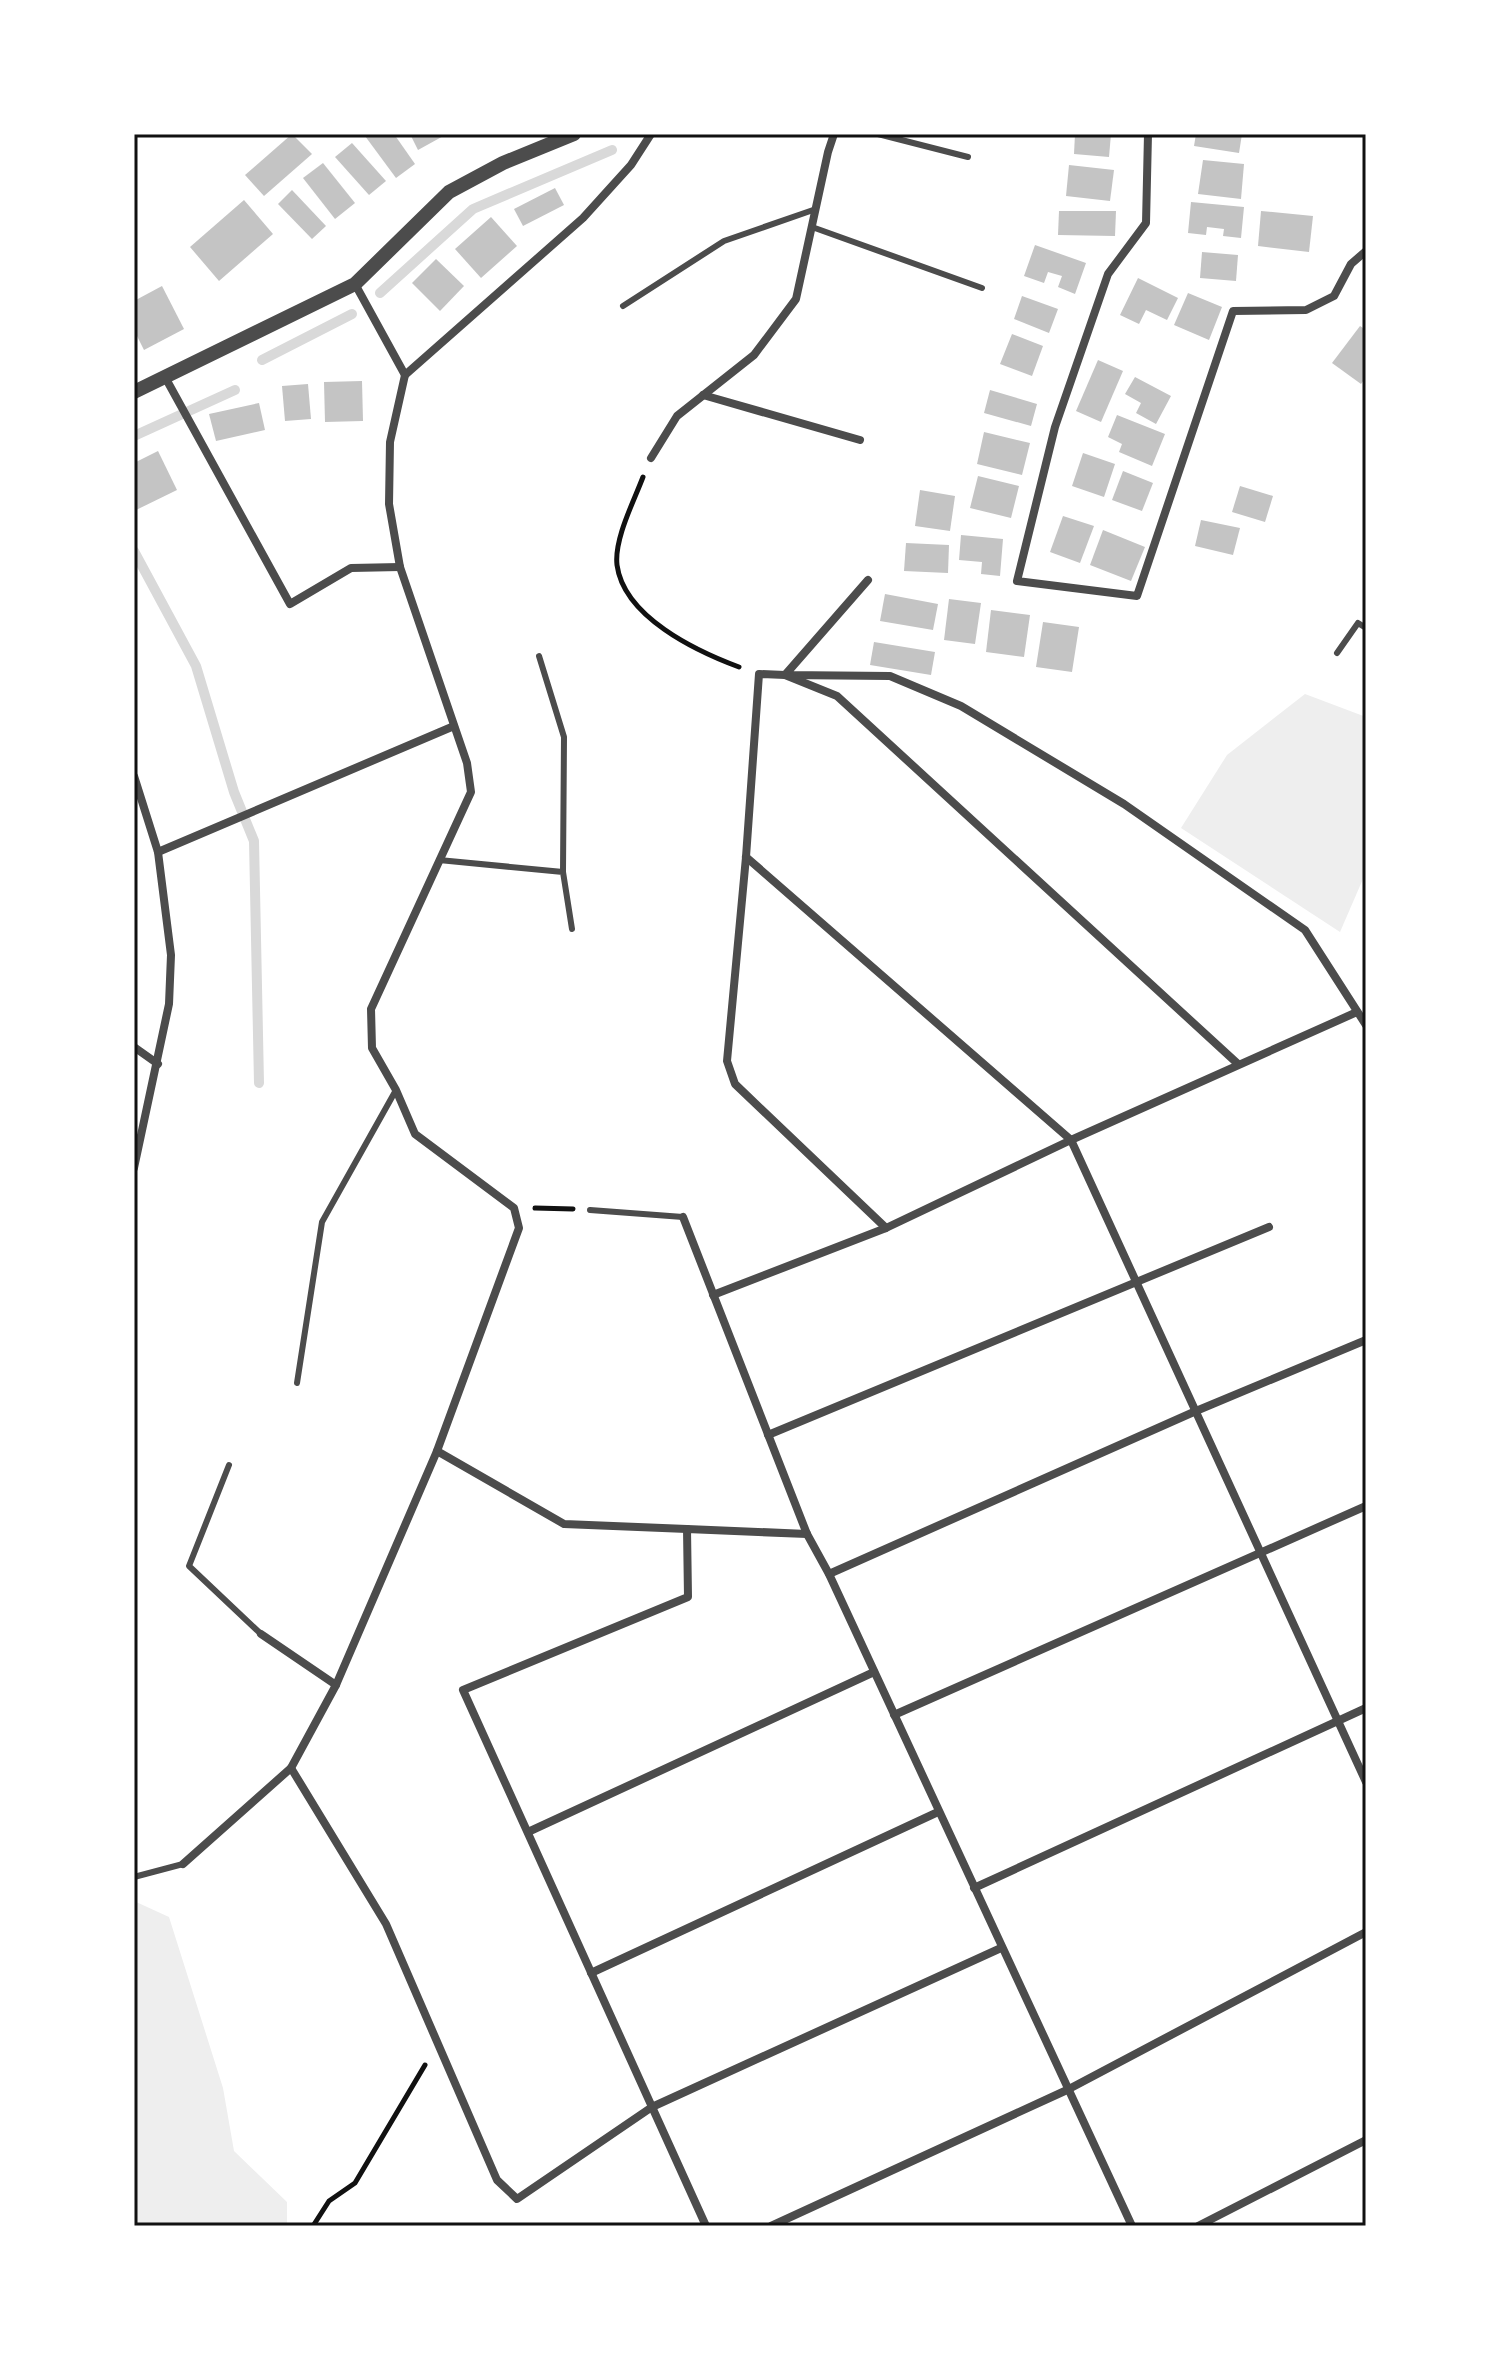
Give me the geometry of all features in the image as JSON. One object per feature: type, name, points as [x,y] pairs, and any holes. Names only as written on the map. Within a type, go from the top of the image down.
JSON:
[{"type":"street","points":[[134,392],[355,284],[449,192],[503,163],[574,134]]},
{"type":"street","points":[[183,1864],[291,1768],[336,1685],[437,1451],[519,1228],[514,1208],[415,1134],[396,1090],[372,1048],[371,1009],[471,792],[467,763],[400,567],[389,504],[390,442],[405,375],[583,218],[631,165],[651,134]]},
{"type":"street","points":[[651,458],[677,416],[754,355],[796,299],[834,134]]},
{"type":"street","points":[[1148,134],[1146,223],[1108,274],[1055,427],[1017,581],[1137,596],[1233,311],[1306,310],[1334,296],[1351,264],[1366,251]]},
{"type":"street","points":[[355,284],[405,375]]},
{"type":"street","points":[[165,377],[290,604],[351,568],[400,567]]},
{"type":"street","points":[[703,395],[860,440]]},
{"type":"street","points":[[785,675],[868,580]]},
{"type":"street","points":[[886,1228],[735,1084],[727,1061],[759,674],[890,676],[961,706],[1124,804],[1305,930],[1366,1025]]},
{"type":"street","points":[[785,675],[837,696],[1238,1064]]},
{"type":"street","points":[[158,852],[454,726]]},
{"type":"street","points":[[134,776],[158,852],[171,955],[169,1004],[134,1168]]},
{"type":"street","points":[[746,857],[1071,1140],[1366,1782]]},
{"type":"street","points":[[713,1295],[886,1228],[1071,1140],[1357,1012]]},
{"type":"street","points":[[134,1047],[158,1064]]},
{"type":"street","points":[[683,1217],[807,1534],[829,1574],[1132,2226]]},
{"type":"street","points":[[768,1435],[1269,1227]]},
{"type":"street","points":[[829,1574],[1196,1411],[1366,1340]]},
{"type":"street","points":[[437,1451],[564,1524],[807,1534]]},
{"type":"street","points":[[894,1715],[1366,1506]]},
{"type":"street","points":[[687,1529],[688,1597],[463,1690],[706,2226]]},
{"type":"street","points":[[261,1634],[336,1685]]},
{"type":"street","points":[[528,1832],[874,1672]]},
{"type":"street","points":[[974,1888],[1366,1708]]},
{"type":"street","points":[[291,1768],[386,1924],[497,2180],[517,2199],[652,2107],[1001,1948]]},
{"type":"street","points":[[591,1973],[938,1812]]},
{"type":"street","points":[[771,2226],[1067,2090],[1366,1932]]},
{"type":"street","points":[[1198,2226],[1366,2140]]},
{"type":"lane","points":[[878,134],[968,157]]},
{"type":"lane","points":[[623,306],[724,241],[816,209]]},
{"type":"lane","points":[[812,227],[982,288]]},
{"type":"lane","points":[[1337,653],[1358,623],[1366,628]]},
{"type":"lane","points":[[539,656],[564,737],[563,872],[572,929]]},
{"type":"lane","points":[[439,860],[563,872]]},
{"type":"lane","points":[[297,1383],[322,1222],[396,1090]]},
{"type":"lane","points":[[590,1210],[683,1217]]},
{"type":"lane","points":[[229,1465],[189,1566],[261,1634]]},
{"type":"lane","points":[[134,1877],[183,1864]]},
{"type":"path","points":[[651,458],[622,530],[617,565],[628,591],[650,618],[678,640],[759,674]]},
{"type":"path","points":[[514,1208],[590,1210]]},
{"type":"path","points":[[313,2226],[329,2201],[355,2183],[437,2043]]},
{"type":"shaded area","points":[[1305,694],[1366,717],[1366,872],[1340,932],[1181,828],[1227,755]]},
{"type":"shaded area","points":[[134,1901],[169,1917],[223,2088],[234,2151],[287,2202],[287,2226],[134,2226]]},
{"type":"building","points":[[292,134],[312,154],[264,196],[245,175]]},
{"type":"building","points":[[394,134],[415,164],[396,178],[365,136]]},
{"type":"building","points":[[410,134],[447,134],[418,150]]},
{"type":"building","points":[[1075,134],[1111,134],[1109,157],[1074,154]]},
{"type":"building","points":[[1196,134],[1242,134],[1239,153],[1194,146]]},
{"type":"building","points":[[352,143],[386,181],[369,195],[335,157]]},
{"type":"building","points":[[1203,160],[1244,164],[1241,199],[1198,194]]},
{"type":"building","points":[[323,163],[355,203],[335,219],[303,178]]},
{"type":"building","points":[[1069,165],[1114,170],[1110,201],[1066,196]]},
{"type":"building","points":[[555,188],[564,205],[523,226],[514,209]]},
{"type":"building","points":[[292,190],[326,226],[312,239],[278,204]]},
{"type":"building","points":[[244,200],[273,234],[219,281],[190,247]]},
{"type":"building","points":[[1191,202],[1244,207],[1241,238],[1223,236],[1224,229],[1207,227],[1206,235],[1188,233]]},
{"type":"building","points":[[1059,211],[1116,211],[1115,236],[1058,235]]},
{"type":"building","points":[[1261,211],[1313,216],[1309,252],[1258,246]]},
{"type":"building","points":[[491,217],[517,246],[481,278],[455,249]]},
{"type":"building","points":[[1035,245],[1086,263],[1075,294],[1058,287],[1062,276],[1048,272],[1044,283],[1024,276]]},
{"type":"building","points":[[1202,252],[1238,255],[1236,281],[1200,278]]},
{"type":"building","points":[[436,259],[464,286],[440,311],[412,283]]},
{"type":"building","points":[[1138,278],[1178,298],[1167,320],[1146,310],[1139,324],[1120,315]]},
{"type":"building","points":[[162,286],[184,329],[144,350],[134,330],[134,301]]},
{"type":"building","points":[[1188,293],[1222,307],[1209,340],[1174,325]]},
{"type":"building","points":[[1022,296],[1058,309],[1049,333],[1014,319]]},
{"type":"building","points":[[1360,326],[1366,330],[1366,377],[1361,384],[1332,363]]},
{"type":"building","points":[[1012,334],[1043,346],[1032,376],[1000,364]]},
{"type":"building","points":[[1098,360],[1123,371],[1101,422],[1076,411]]},
{"type":"building","points":[[1135,377],[1171,396],[1156,424],[1136,413],[1141,403],[1125,394]]},
{"type":"building","points":[[362,381],[363,421],[325,422],[324,382]]},
{"type":"building","points":[[308,384],[311,419],[285,421],[282,386]]},
{"type":"building","points":[[990,390],[1037,404],[1031,426],[984,413]]},
{"type":"building","points":[[259,403],[265,430],[216,441],[209,414]]},
{"type":"building","points":[[1117,415],[1165,434],[1152,466],[1119,452],[1122,444],[1108,437]]},
{"type":"building","points":[[984,432],[1030,443],[1022,475],[977,464]]},
{"type":"building","points":[[158,451],[177,490],[134,511],[134,463]]},
{"type":"building","points":[[1083,453],[1115,464],[1104,497],[1072,486]]},
{"type":"building","points":[[1123,471],[1153,483],[1142,511],[1112,500]]},
{"type":"building","points":[[978,476],[1019,486],[1011,518],[970,508]]},
{"type":"building","points":[[1240,486],[1273,496],[1265,522],[1232,512]]},
{"type":"building","points":[[920,490],[955,496],[950,531],[915,526]]},
{"type":"building","points":[[1063,516],[1094,526],[1080,563],[1050,552]]},
{"type":"building","points":[[1201,520],[1240,528],[1233,555],[1195,546]]},
{"type":"building","points":[[1103,530],[1145,547],[1131,581],[1090,565]]},
{"type":"building","points":[[961,535],[1003,539],[1000,576],[981,574],[982,562],[959,560]]},
{"type":"building","points":[[906,543],[949,545],[948,573],[904,571]]},
{"type":"building","points":[[885,594],[938,604],[933,630],[880,621]]},
{"type":"building","points":[[949,599],[981,603],[975,644],[944,640]]},
{"type":"building","points":[[991,610],[1030,615],[1024,657],[986,652]]},
{"type":"building","points":[[1043,622],[1079,627],[1072,672],[1036,667]]},
{"type":"building","points":[[874,642],[935,652],[931,675],[870,665]]},
{"type":"waterway","points":[[380,293],[473,209],[612,150]]},
{"type":"waterway","points":[[262,360],[352,314]]},
{"type":"waterway","points":[[134,436],[235,390]]},
{"type":"waterway","points":[[134,551],[196,666],[234,792],[254,841],[259,1083]]}]
